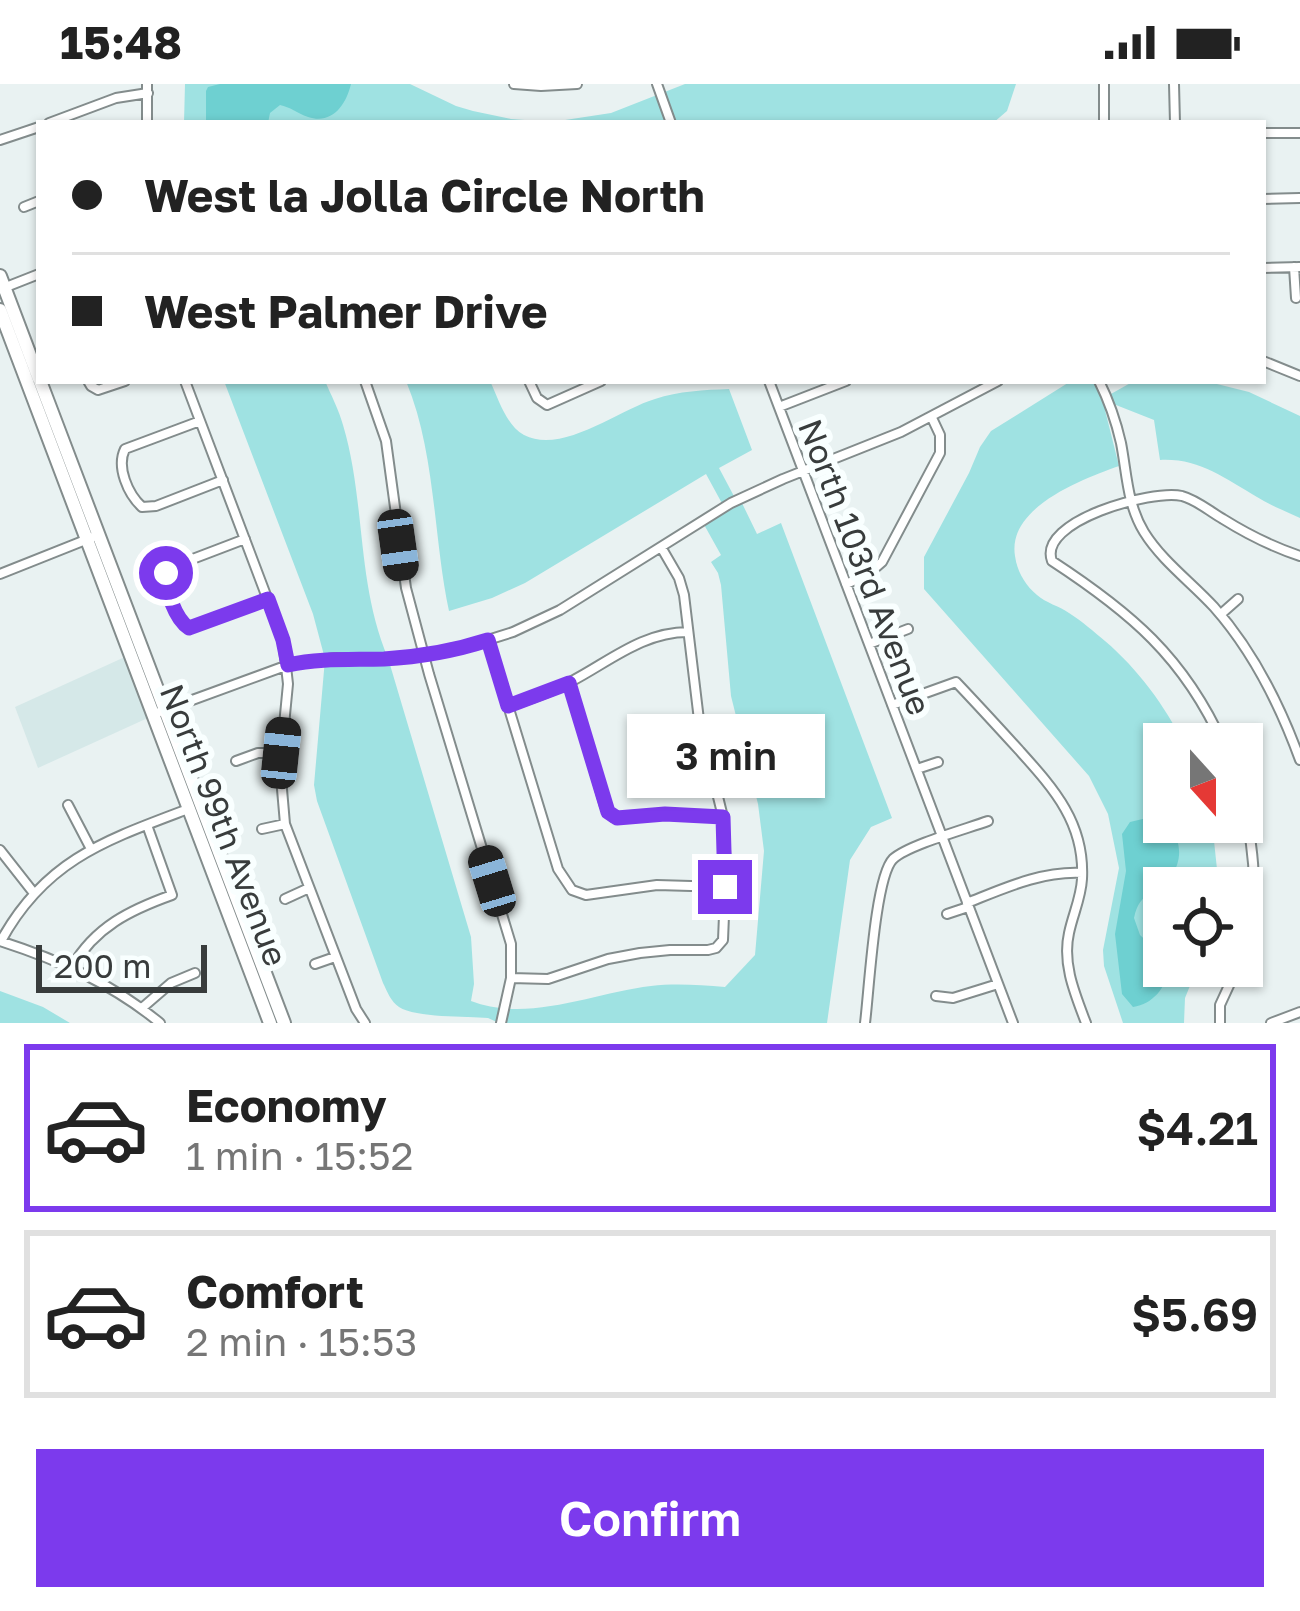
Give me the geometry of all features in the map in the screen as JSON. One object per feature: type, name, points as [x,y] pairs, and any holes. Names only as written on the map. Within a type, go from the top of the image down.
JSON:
[{"type":"main road","name":"North 99th Avenue","points":[[2,284],[36,372]]},
{"type":"main road","name":"North 99th Avenue","points":[[0,310],[284,1023]]},
{"type":"main road","name":"North 99th Avenue","points":[[40,384],[93,537]]},
{"type":"main road","name":"North 99th Avenue","points":[[177,760],[189,809],[271,1023]]},
{"type":"street","points":[[514,84],[577,84]]},
{"type":"street","points":[[657,84],[670,120]]},
{"type":"street","points":[[1104,84],[1104,120]]},
{"type":"street","points":[[1174,84],[1175,120]]},
{"type":"street","points":[[57,120],[147,89],[147,120]]},
{"type":"street","points":[[0,140],[36,128]]},
{"type":"street","points":[[1266,134],[1300,133]]},
{"type":"street","points":[[1266,199],[1300,198]]},
{"type":"street","points":[[24,207],[36,202]]},
{"type":"street","points":[[1266,268],[1297,267],[1296,298]]},
{"type":"street","points":[[2,284],[36,275]]},
{"type":"street","points":[[1266,362],[1300,376]]},
{"type":"street","points":[[186,384],[283,640],[288,665],[280,778],[285,824],[359,1021]]},
{"type":"street","points":[[366,384],[386,441],[402,571],[511,944],[511,978],[501,1023]]},
{"type":"street","points":[[530,384],[547,405],[594,384]]},
{"type":"street","name":"North 103rd Avenue","points":[[770,384],[1013,1023]]},
{"type":"street","points":[[779,407],[838,384]]},
{"type":"street","points":[[160,712],[288,665],[424,655],[514,632],[560,610],[736,501],[932,418],[993,384]]},
{"type":"street","points":[[1101,384],[1117,426],[1138,522],[1153,545],[1220,614],[1257,666],[1295,733],[1300,760]]},
{"type":"street","points":[[846,584],[882,562],[940,453],[940,435],[932,418]]},
{"type":"street","points":[[200,421],[124,448],[120,460],[128,484],[139,506],[149,508],[223,480]]},
{"type":"street","points":[[1212,723],[1193,689],[1153,638],[1105,595],[1050,557],[1051,546],[1076,523],[1100,511],[1159,494],[1189,498],[1258,539],[1300,556]]},
{"type":"street","points":[[894,511],[905,517]]},
{"type":"street","points":[[0,574],[93,537]]},
{"type":"street","points":[[245,539],[169,568],[165,580],[172,600],[181,622],[189,628],[268,599]]},
{"type":"street","points":[[511,978],[548,979],[608,959],[716,948],[723,940],[723,817],[699,720],[680,578],[661,546]]},
{"type":"street","points":[[1220,614],[1238,599]]},
{"type":"street","points":[[869,644],[908,629]]},
{"type":"street","points":[[508,706],[569,683],[645,640],[688,632]]},
{"type":"street","points":[[488,640],[560,876],[570,894],[658,885],[725,887]]},
{"type":"street","points":[[892,705],[956,682],[1064,803],[1078,837],[1082,873],[1081,892],[1063,941],[1086,1023]]},
{"type":"street","points":[[569,683],[605,806],[613,817],[723,817]]},
{"type":"street","points":[[659,727],[699,720]]},
{"type":"street","points":[[236,760],[281,753]]},
{"type":"street","points":[[916,770],[938,762]]},
{"type":"street","points":[[68,805],[91,849]]},
{"type":"street","points":[[160,1023],[72,967],[0,941],[33,892],[67,864],[91,849],[189,809]]},
{"type":"street","points":[[865,1023],[886,870],[902,853],[988,821]]},
{"type":"street","points":[[262,829],[285,824]]},
{"type":"street","points":[[72,967],[81,951],[111,922],[172,895],[147,825]]},
{"type":"street","points":[[0,850],[33,892]]},
{"type":"street","points":[[947,914],[1034,878],[1082,873]]},
{"type":"street","points":[[285,898],[309,888]]},
{"type":"street","points":[[315,964],[335,957]]},
{"type":"street","points":[[142,1008],[172,983],[195,973]]},
{"type":"street","points":[[936,996],[953,998],[998,984]]},
{"type":"street","points":[[1220,1023],[1220,1005],[1228,987]]},
{"type":"street","points":[[1271,1023],[1300,1012]]},
{"type":"shaded area","points":[[185,84],[410,84],[456,106],[525,120],[184,120]]},
{"type":"shaded area","points":[[351,84],[342,106],[331,116],[317,119],[280,105],[269,120],[206,120],[208,87]]},
{"type":"shaded area","points":[[685,84],[1016,84],[1007,111],[996,120],[565,120],[611,113]]},
{"type":"shaded area","points":[[225,384],[326,384],[341,419],[378,629],[471,937],[471,1001],[493,1007],[538,1008],[651,986],[725,987],[755,955],[764,851],[758,804],[731,696],[721,585],[711,562],[721,555],[702,521],[724,507],[706,474],[525,583],[449,611],[429,466],[407,384],[491,384],[512,425],[539,440],[590,429],[664,396],[729,389],[752,450],[719,468],[757,534],[781,523],[892,818],[871,827],[850,860],[827,1023],[499,1023],[399,1007],[383,983],[317,801],[314,785],[325,659],[313,614]]},
{"type":"shaded area","points":[[1066,384],[1095,384],[1102,399],[1129,384],[1217,384],[1249,392],[1300,416],[1300,518],[1211,471],[1187,462],[1160,460],[1154,420],[1116,405],[1105,410],[1119,466],[1050,498],[1023,523],[1016,539],[1016,562],[1029,587],[1079,619],[1117,652],[1172,723],[1143,723],[1143,843],[1214,843],[1217,867],[1143,867],[1143,987],[1189,987],[1184,1023],[1123,1023],[1104,966],[1119,868],[1108,814],[1089,776],[924,589],[924,557],[991,431]]},
{"type":"shaded area","points":[[127,656],[150,717],[38,768],[15,707]]},
{"type":"shaded area","points":[[1143,819],[1143,843],[1178,843],[1179,849],[1176,867],[1143,867],[1143,899],[1134,918],[1143,938],[1143,987],[1162,987],[1147,1002],[1133,1007],[1122,994],[1115,934],[1126,871],[1122,834],[1130,822]]},
{"type":"shaded area","points":[[0,991],[43,1007],[70,1023],[0,1023]]},
{"type":"route","points":[[166,573],[181,622],[189,628],[268,599],[288,665],[424,655],[488,640],[508,706],[569,683],[608,812],[617,818],[723,817],[725,887]]}]
